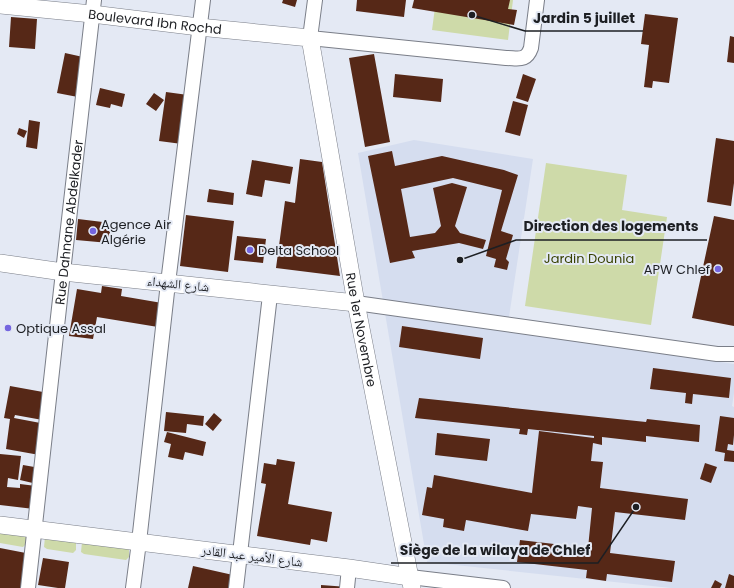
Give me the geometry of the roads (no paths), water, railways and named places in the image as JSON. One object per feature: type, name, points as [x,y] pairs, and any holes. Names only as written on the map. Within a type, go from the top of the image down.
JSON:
[{"type":"street","points":[[133,588],[140,542],[168,283],[203,0]]},
{"type":"street","name":"Rue 1er Novembre","points":[[315,0],[310,38],[356,303],[411,582]]},
{"type":"street","points":[[310,38],[506,58],[522,58],[526,57],[530,53],[537,0]]},
{"type":"street","name":"Boulevard Ibn Rochd","points":[[0,5],[93,7],[200,27],[310,38]]},
{"type":"street","name":"Rue Dahnane Abdelkader","points":[[28,588],[93,7]]},
{"type":"street","name":"شارع الشهداء","points":[[0,263],[63,272],[356,303]]},
{"type":"street","points":[[236,588],[270,295]]},
{"type":"street","points":[[356,303],[717,354],[734,354]]},
{"type":"street","points":[[717,354],[734,362]]},
{"type":"street","name":"شارع الأمير عبد القادر","points":[[0,525],[349,568],[411,582],[503,588]]},
{"type":"street","points":[[346,588],[349,568]]},
{"type":"place","name":"Jardin 5 juillet","points":[[472,15]]},
{"type":"place","name":"Agence Air Algérie","points":[[93,231]]},
{"type":"place","name":"Delta School","points":[[250,250]]},
{"type":"place","name":"Direction des logements","points":[[460,260]]},
{"type":"place","name":"APW Chlef","points":[[718,269]]},
{"type":"place","name":"Optique Assal","points":[[8,328]]},
{"type":"place","name":"Siège de la wilaya de Chlef","points":[[636,507]]},
{"type":"park label","name":"Jardin Dounia","points":[[589,258]]}]
